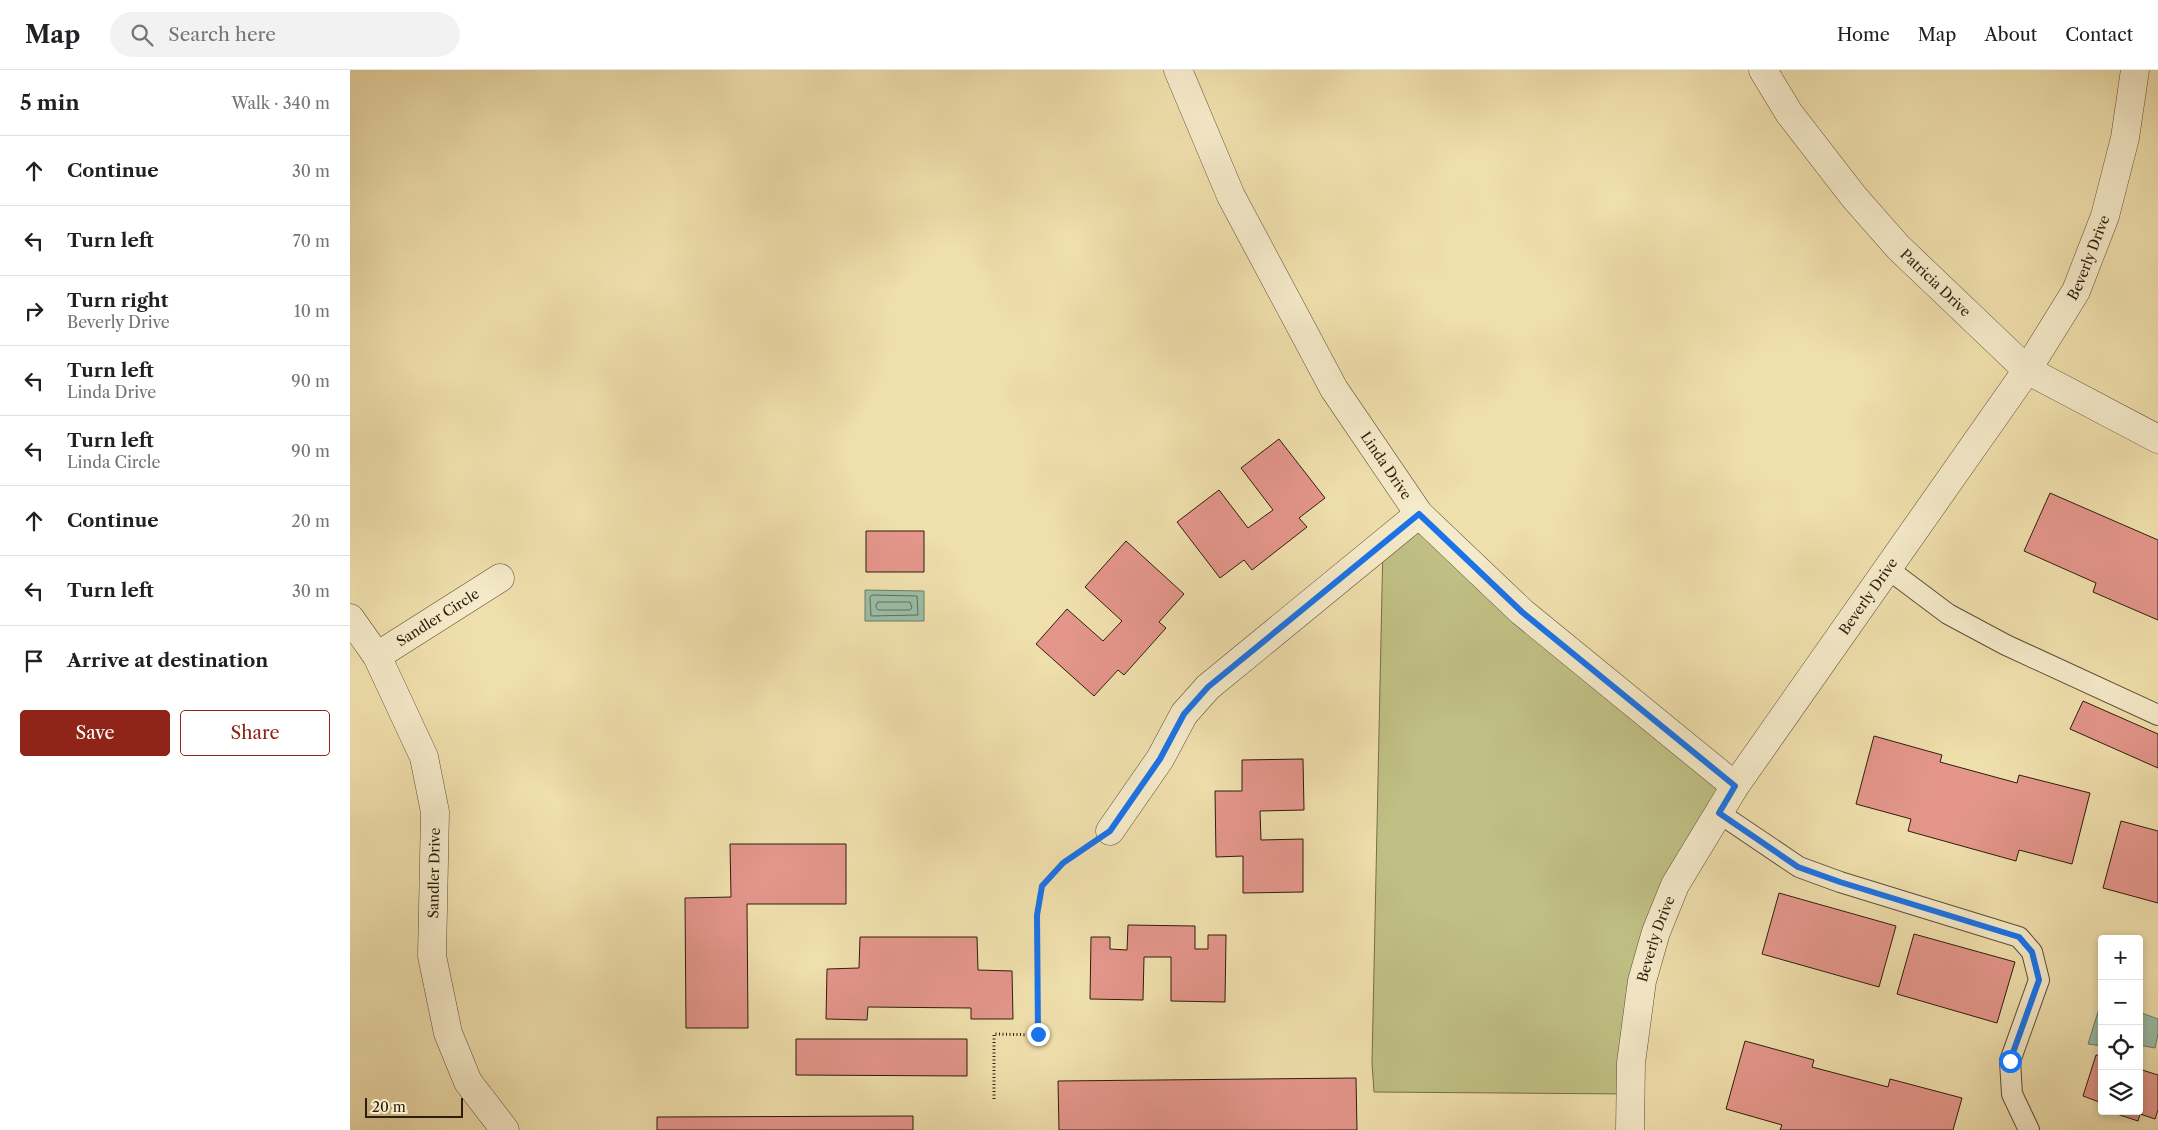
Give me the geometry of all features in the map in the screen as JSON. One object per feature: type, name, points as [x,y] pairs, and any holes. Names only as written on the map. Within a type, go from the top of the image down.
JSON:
[{"type":"street","name":"Linda Drive","points":[[1178,70],[1231,196],[1334,389],[1419,514],[1522,612],[1735,786]]},
{"type":"street","name":"Patricia Drive","points":[[1763,70],[1789,113],[1861,204],[1898,247],[2027,370],[2158,438]]},
{"type":"street","name":"Beverly Drive","points":[[1630,1130],[1631,1063],[1642,981],[1656,932],[1675,885],[1735,786],[2027,370],[2076,291],[2105,216],[2125,138],[2136,70]]},
{"type":"street","points":[[1110,831],[1160,759],[1184,714],[1208,687],[1419,514]]},
{"type":"street","name":"Sandler Circle","points":[[378,656],[500,578]]},
{"type":"street","name":"Sandler Drive","points":[[350,618],[378,656],[424,757],[435,812],[432,956],[448,1033],[468,1082],[505,1130]]},
{"type":"lane","points":[[1888,569],[1948,614],[2006,645],[2158,715]]},
{"type":"lane","points":[[1719,813],[1798,867],[1840,882],[2019,937],[2032,952],[2039,980],[2010,1061],[2012,1094],[2029,1130]]},
{"type":"path","points":[[994,1099],[994,1034],[1038,1034],[1037,915],[1042,886],[1063,863],[1110,831]]},
{"type":"green space","points":[[1419,514],[1735,786],[1675,885],[1631,1094],[1374,1092],[1372,1063],[1383,544]]},
{"type":"water","points":[[865,590],[924,591],[924,621],[865,621]]},
{"type":"water","points":[[2098,1012],[2098,1045],[2088,1044]]},
{"type":"water","points":[[2143,1013],[2158,1019],[2158,1034],[2155,1048],[2143,1046]]},
{"type":"building","points":[[1279,439],[1325,498],[1299,518],[1307,527],[1252,570],[1244,560],[1220,578],[1177,522],[1219,490],[1248,528],[1273,510],[1241,468]]},
{"type":"building","points":[[2050,493],[2158,540],[2158,620],[2093,592],[2096,583],[2024,551]]},
{"type":"building","points":[[866,531],[924,531],[924,572],[866,572]]},
{"type":"building","points":[[1126,541],[1184,594],[1159,622],[1166,628],[1124,675],[1118,670],[1094,696],[1036,644],[1067,609],[1103,641],[1122,621],[1085,587]]},
{"type":"building","points":[[2083,701],[2158,734],[2158,768],[2070,729]]},
{"type":"building","points":[[1874,736],[1942,755],[1940,762],[2017,783],[2019,775],[2090,793],[2072,864],[2019,850],[2016,861],[1908,831],[1911,819],[1856,804]]},
{"type":"building","points":[[1303,759],[1304,810],[1260,811],[1261,840],[1303,839],[1303,892],[1243,893],[1243,856],[1216,857],[1215,791],[1242,791],[1242,760]]},
{"type":"building","points":[[2121,821],[2158,831],[2158,903],[2103,888]]},
{"type":"building","points":[[730,844],[846,844],[846,904],[747,904],[748,1028],[686,1028],[685,898],[731,897]]},
{"type":"building","points":[[1779,893],[1896,926],[1879,987],[1762,954]]},
{"type":"building","points":[[1128,925],[1195,926],[1195,949],[1208,949],[1208,935],[1226,935],[1225,1002],[1171,1001],[1171,957],[1144,957],[1143,1000],[1090,999],[1091,937],[1110,937],[1110,949],[1127,950]]},
{"type":"building","points":[[1914,934],[2015,962],[1997,1023],[1897,994]]},
{"type":"building","points":[[860,937],[977,937],[978,970],[1012,971],[1013,1019],[971,1019],[971,1008],[868,1007],[867,1020],[826,1019],[827,969],[859,968]]},
{"type":"building","points":[[796,1039],[967,1039],[967,1076],[796,1075]]},
{"type":"building","points":[[1745,1041],[1814,1060],[1812,1067],[1888,1087],[1890,1079],[1962,1098],[1953,1130],[1780,1130],[1782,1125],[1726,1109]]},
{"type":"building","points":[[2096,1055],[2098,1055],[2098,1102],[2083,1096]]},
{"type":"building","points":[[2143,1070],[2158,1075],[2158,1110],[2155,1119],[2143,1115]]},
{"type":"building","points":[[1356,1078],[1357,1130],[1059,1130],[1058,1081]]},
{"type":"building","points":[[2120,1115],[2140,1115],[2138,1121]]},
{"type":"building","points":[[913,1116],[913,1130],[657,1130],[657,1117]]},
{"type":"route","points":[[1038,1034],[1037,915],[1042,886],[1063,863],[1110,831],[1160,759],[1184,714],[1208,687],[1419,514],[1522,612],[1735,786],[1719,813],[1798,867],[1840,882],[2019,937],[2032,952],[2039,980],[2010,1061]]}]
